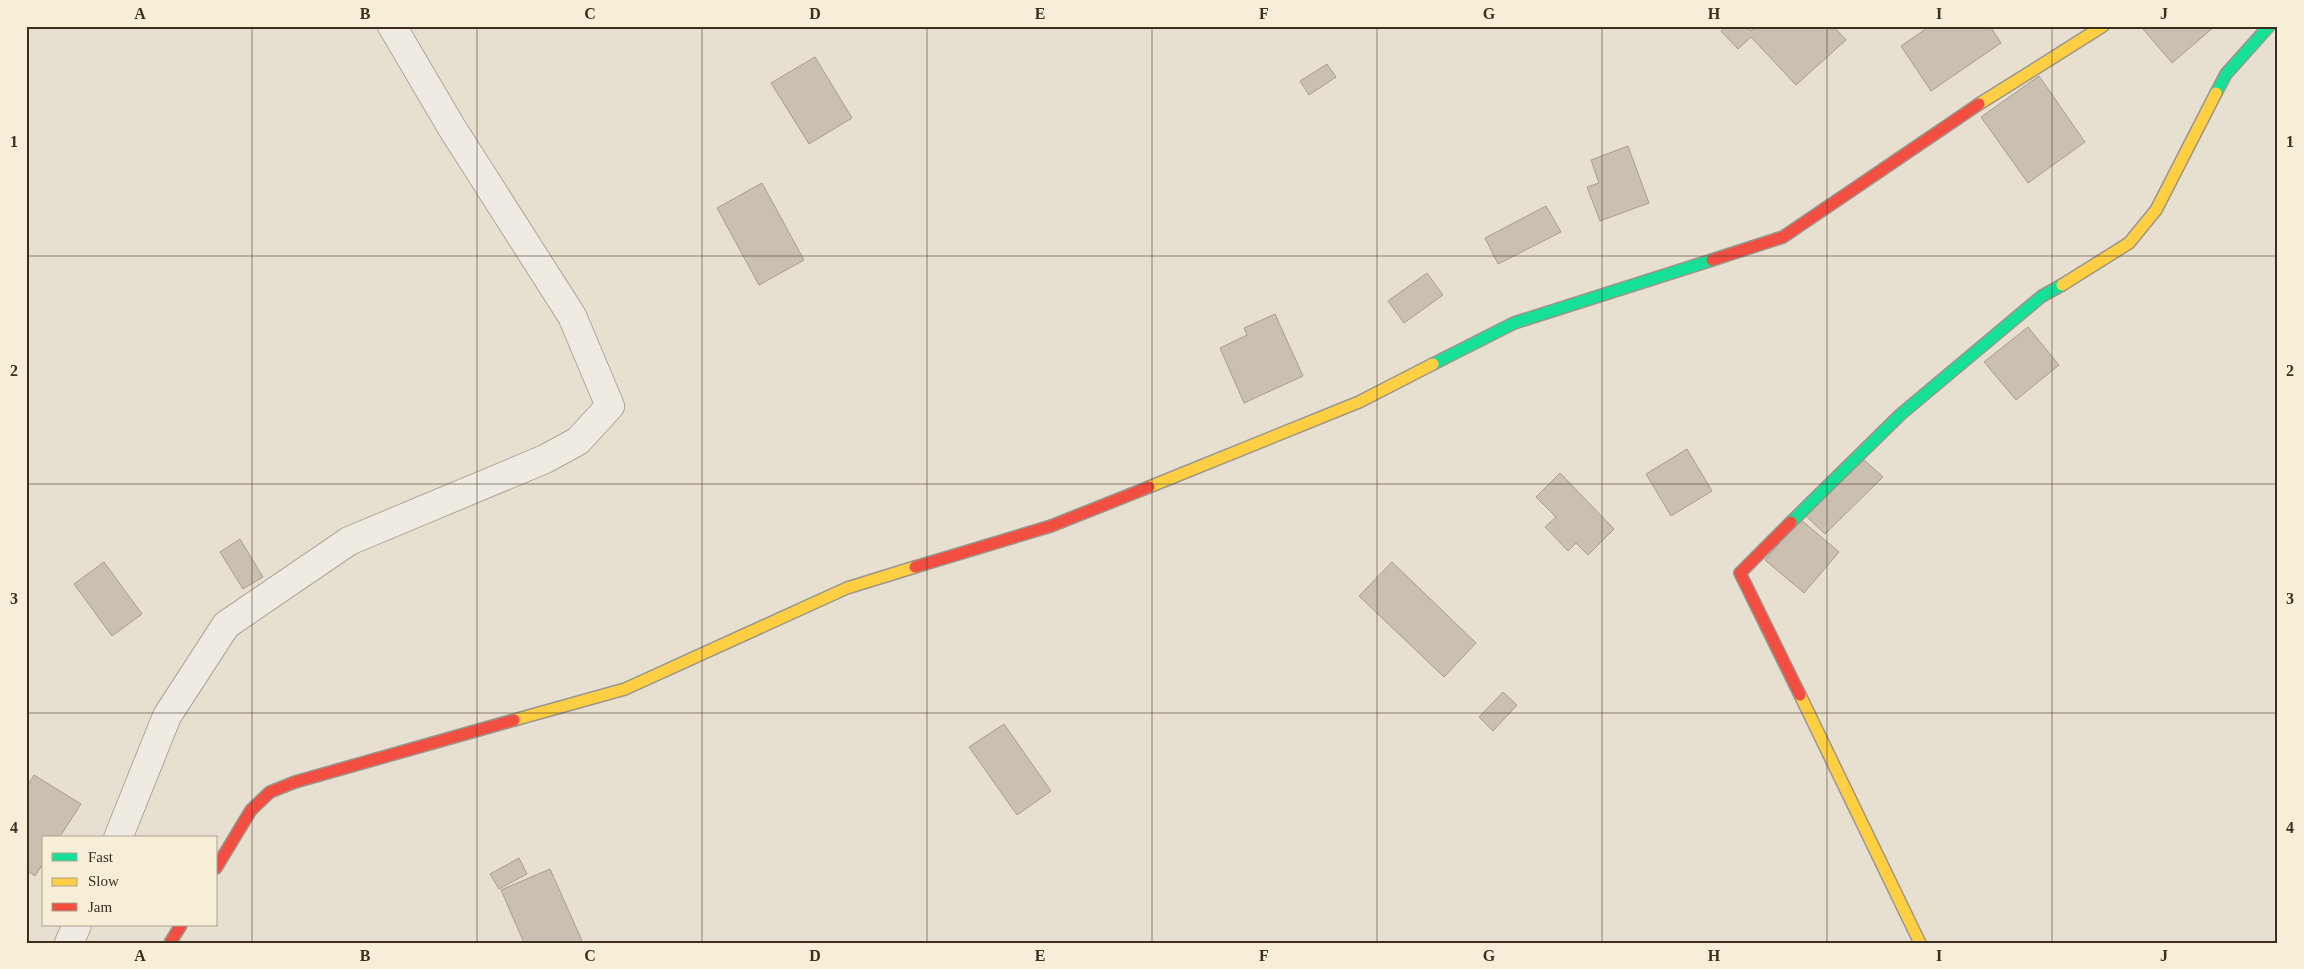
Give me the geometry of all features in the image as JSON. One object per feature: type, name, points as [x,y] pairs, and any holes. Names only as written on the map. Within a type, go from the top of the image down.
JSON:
[{"type":"street","points":[[119,836],[168,716],[226,624],[349,541],[546,459],[578,441],[610,406],[572,316],[452,128],[392,26]]},
{"type":"street","points":[[218,865],[251,810],[270,792],[295,782],[625,689],[847,588],[1051,526],[1359,402],[1514,324],[1783,237],[2016,78],[2103,26]]},
{"type":"street","points":[[1920,943],[1740,572],[1909,408],[2042,296],[2092,268],[2129,243],[2156,210],[2226,74],[2269,26]]},
{"type":"street","points":[[69,943],[77,926]]},
{"type":"street","points":[[170,943],[180,926]]},
{"type":"building","points":[[1726,26],[1746,26],[1751,31],[1756,26],[1833,26],[1846,40],[1796,85],[1751,37],[1738,49],[1721,31]]},
{"type":"building","points":[[1930,26],[1990,26],[2001,43],[1931,91],[1901,46]]},
{"type":"building","points":[[2147,26],[2215,26],[2172,63],[2143,29]]},
{"type":"building","points":[[815,57],[852,118],[809,144],[771,83]]},
{"type":"building","points":[[1327,64],[1336,77],[1309,95],[1300,81]]},
{"type":"building","points":[[2039,76],[2085,142],[2028,183],[1981,117]]},
{"type":"building","points":[[1628,146],[1649,203],[1600,221],[1587,187],[1599,183],[1591,160]]},
{"type":"building","points":[[762,183],[804,260],[759,285],[717,208]]},
{"type":"building","points":[[1546,206],[1561,232],[1498,264],[1485,238]]},
{"type":"building","points":[[1427,273],[1443,295],[1404,323],[1388,301]]},
{"type":"building","points":[[1275,314],[1303,376],[1244,403],[1220,348],[1247,335],[1244,328]]},
{"type":"building","points":[[2028,327],[2059,365],[2016,400],[1984,362]]},
{"type":"building","points":[[1687,449],[1712,491],[1671,516],[1646,474]]},
{"type":"building","points":[[1863,459],[1883,477],[1825,534],[1806,516]]},
{"type":"building","points":[[1560,473],[1614,529],[1588,555],[1576,543],[1568,551],[1545,527],[1556,517],[1536,497]]},
{"type":"building","points":[[1800,519],[1839,552],[1804,593],[1765,560]]},
{"type":"building","points":[[240,539],[263,577],[243,589],[220,552]]},
{"type":"building","points":[[104,562],[142,614],[112,636],[74,584]]},
{"type":"building","points":[[1392,562],[1476,643],[1444,677],[1359,596]]},
{"type":"building","points":[[1503,692],[1517,705],[1493,731],[1479,717]]},
{"type":"building","points":[[1004,724],[1051,791],[1017,815],[969,747]]},
{"type":"building","points":[[34,775],[81,804],[60,836],[42,836],[42,865],[35,876],[26,870],[26,788]]},
{"type":"building","points":[[519,858],[527,874],[499,889],[490,874]]},
{"type":"building","points":[[550,869],[583,943],[524,943],[501,890]]},
{"type":"traffic: fast","points":[[2216,93],[2226,74],[2269,26]]},
{"type":"traffic: fast","points":[[1433,364],[1514,323],[1712,260]]},
{"type":"traffic: fast","points":[[1791,522],[1901,414],[2042,296],[2062,285]]},
{"type":"traffic: slow","points":[[1979,104],[2103,26]]},
{"type":"traffic: slow","points":[[2062,285],[2129,243],[2156,210],[2216,93]]},
{"type":"traffic: slow","points":[[1149,487],[1359,402],[1433,364]]},
{"type":"traffic: slow","points":[[514,720],[625,689],[847,588],[915,567]]},
{"type":"traffic: slow","points":[[1800,695],[1920,943]]},
{"type":"traffic: jam","points":[[1712,260],[1783,237],[1979,104]]},
{"type":"traffic: jam","points":[[915,567],[1051,526],[1149,487]]},
{"type":"traffic: jam","points":[[1791,522],[1740,573],[1800,695]]},
{"type":"traffic: jam","points":[[218,865],[251,810],[270,792],[295,782],[514,720]]},
{"type":"traffic: jam","points":[[170,943],[180,926]]}]
